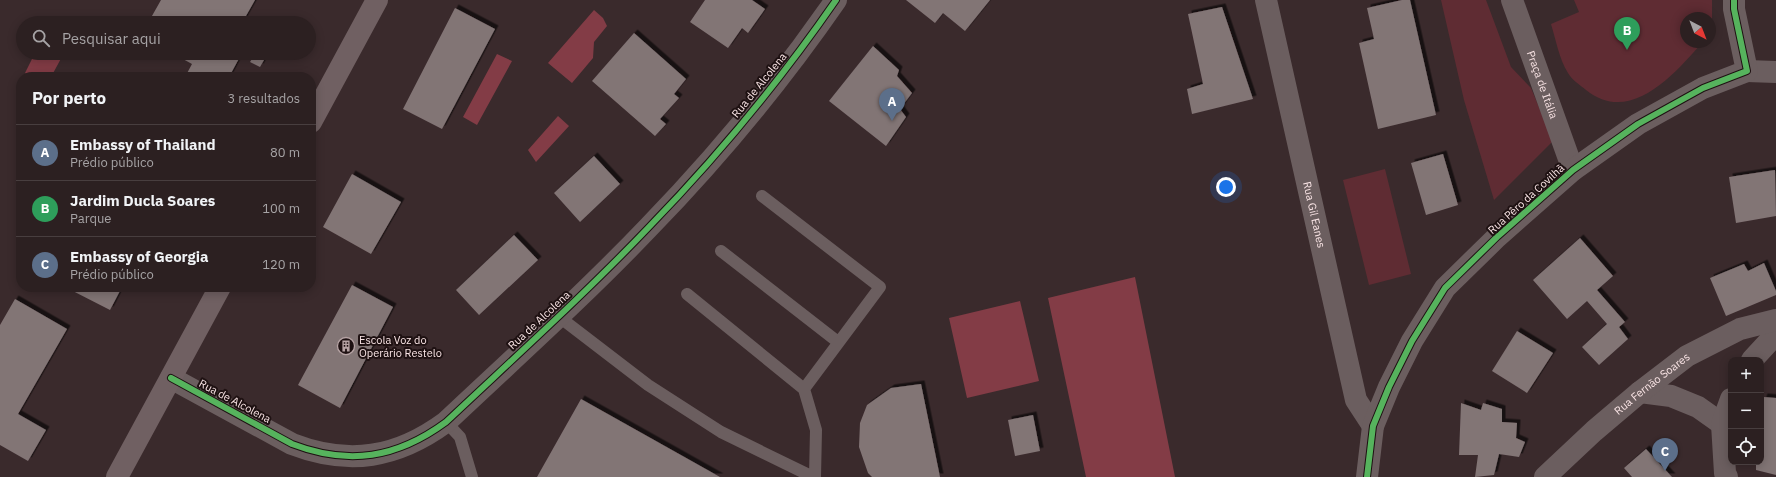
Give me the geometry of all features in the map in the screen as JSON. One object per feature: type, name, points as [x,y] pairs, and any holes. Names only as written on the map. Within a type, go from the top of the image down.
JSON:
[{"type":"street","points":[[316,113],[378,0]]},
{"type":"street","name":"Rua de Alcolena","points":[[171,378],[292,444],[311,451],[352,457],[392,451],[412,444],[446,422],[648,228],[698,174],[769,90],[836,0]]},
{"type":"street","name":"Rua Gil Eanes","points":[[1266,0],[1356,400],[1373,426]]},
{"type":"street","name":"Praça de Itália","points":[[1512,0],[1573,170]]},
{"type":"street","points":[[1734,0],[1734,8],[1747,71],[1776,72]]},
{"type":"street","name":"Rua Pêro da Covilhã","points":[[1367,477],[1373,426],[1389,387],[1412,341],[1445,288],[1498,237],[1573,170],[1638,124],[1703,88],[1747,71]]},
{"type":"street","points":[[117,477],[217,292]]},
{"type":"street","name":"Rua Fernão Soares","points":[[1545,477],[1594,431],[1640,392],[1687,356],[1740,329],[1776,320]]},
{"type":"street","points":[[1754,357],[1776,334]]},
{"type":"street","points":[[1640,392],[1671,396],[1698,407],[1722,424]]},
{"type":"street","points":[[1727,477],[1722,424],[1728,407]]},
{"type":"lane","points":[[762,196],[880,287],[804,389]]},
{"type":"lane","points":[[721,251],[838,342]]},
{"type":"lane","points":[[558,316],[648,385],[721,432],[814,477],[816,430],[804,389],[687,294]]},
{"type":"lane","points":[[446,422],[460,437],[472,477]]},
{"type":"shaded area","points":[[1441,0],[1486,0],[1511,67],[1531,88],[1553,141],[1494,200],[1464,100]]},
{"type":"shaded area","points":[[1574,0],[1712,0],[1712,12],[1680,12],[1680,48],[1697,48],[1679,68],[1651,91],[1635,99],[1619,102],[1603,100],[1586,90],[1572,78],[1562,62],[1551,24],[1579,12]]},
{"type":"shaded area","points":[[594,10],[603,18],[607,26],[594,42],[593,58],[572,83],[548,63]]},
{"type":"shaded area","points":[[497,54],[512,61],[477,125],[463,117]]},
{"type":"shaded area","points":[[32,60],[60,60],[54,72],[26,72]]},
{"type":"shaded area","points":[[558,116],[569,126],[536,162],[528,150]]},
{"type":"shaded area","points":[[1385,169],[1411,274],[1369,285],[1343,180]]},
{"type":"shaded area","points":[[1135,277],[1175,477],[1086,477],[1048,298]]},
{"type":"shaded area","points":[[1020,301],[1039,381],[967,398],[949,318]]},
{"type":"building","points":[[161,0],[255,0],[246,16],[152,16]]},
{"type":"building","points":[[705,0],[752,0],[765,9],[748,33],[742,28],[728,48],[690,22]]},
{"type":"building","points":[[906,0],[990,0],[965,31],[943,13],[935,23]]},
{"type":"building","points":[[1402,0],[1410,0],[1436,115],[1378,129],[1359,43],[1374,39],[1367,8]]},
{"type":"building","points":[[1222,7],[1253,99],[1192,114],[1187,89],[1203,84],[1188,14]]},
{"type":"building","points":[[455,8],[495,29],[442,129],[403,109]]},
{"type":"building","points":[[634,33],[686,79],[674,94],[679,98],[660,119],[666,124],[655,136],[592,81]]},
{"type":"building","points":[[873,46],[899,70],[897,76],[912,93],[900,109],[906,117],[886,146],[829,101]]},
{"type":"building","points":[[185,60],[238,60],[232,72],[188,72],[192,64]]},
{"type":"building","points":[[251,60],[264,60],[260,67],[250,62]]},
{"type":"building","points":[[1443,154],[1458,205],[1426,215],[1411,163]]},
{"type":"building","points":[[594,156],[620,184],[580,222],[554,193]]},
{"type":"building","points":[[1775,170],[1776,216],[1736,223],[1729,177]]},
{"type":"building","points":[[352,174],[401,202],[371,254],[323,227]]},
{"type":"building","points":[[514,235],[538,260],[479,315],[456,290]]},
{"type":"building","points":[[1580,238],[1613,276],[1597,290],[1625,322],[1619,327],[1628,339],[1599,365],[1582,347],[1607,324],[1587,301],[1567,319],[1533,280]]},
{"type":"building","points":[[1764,263],[1776,291],[1776,295],[1726,316],[1710,278],[1744,264],[1748,271]]},
{"type":"building","name":"Escola Voz do Operário Restelo","points":[[352,285],[393,307],[340,408],[298,385]]},
{"type":"building","points":[[75,292],[119,292],[110,310]]},
{"type":"building","points":[[15,299],[67,329],[18,414],[46,430],[28,461],[0,445],[0,325]]},
{"type":"building","points":[[1517,331],[1553,353],[1527,393],[1492,371]]},
{"type":"building","points":[[921,384],[940,477],[872,477],[868,473],[859,447],[860,423],[867,405],[891,388]]},
{"type":"building","points":[[1764,397],[1776,398],[1776,475],[1756,470],[1756,465],[1764,465]]},
{"type":"building","points":[[581,399],[720,477],[537,477]]},
{"type":"building","points":[[1461,403],[1481,410],[1483,403],[1502,409],[1502,422],[1517,423],[1516,438],[1525,442],[1519,457],[1499,454],[1494,475],[1475,477],[1478,455],[1459,455]]},
{"type":"building","points":[[1033,415],[1040,451],[1015,456],[1008,420]]},
{"type":"building","points":[[1646,449],[1672,477],[1632,477],[1624,468]]},
{"type":"cycle path","points":[[171,378],[292,444],[313,451],[333,455],[372,455],[391,451],[428,434],[446,422],[599,278],[674,201],[747,118],[793,60],[836,0]]},
{"type":"cycle path","points":[[1367,477],[1373,426],[1389,387],[1412,341],[1445,288],[1497,237],[1573,170],[1638,124],[1703,88],[1747,71],[1734,9],[1734,0]]},
{"type":"place","name":"Jardim Ducla Soares","points":[[1627,50]]},
{"type":"place","name":"Embassy of Thailand","points":[[892,121]]},
{"type":"place","name":"Escola Voz do Operário Restelo","points":[[346,346]]},
{"type":"place","name":"Embassy of Georgia","points":[[1665,471]]}]
